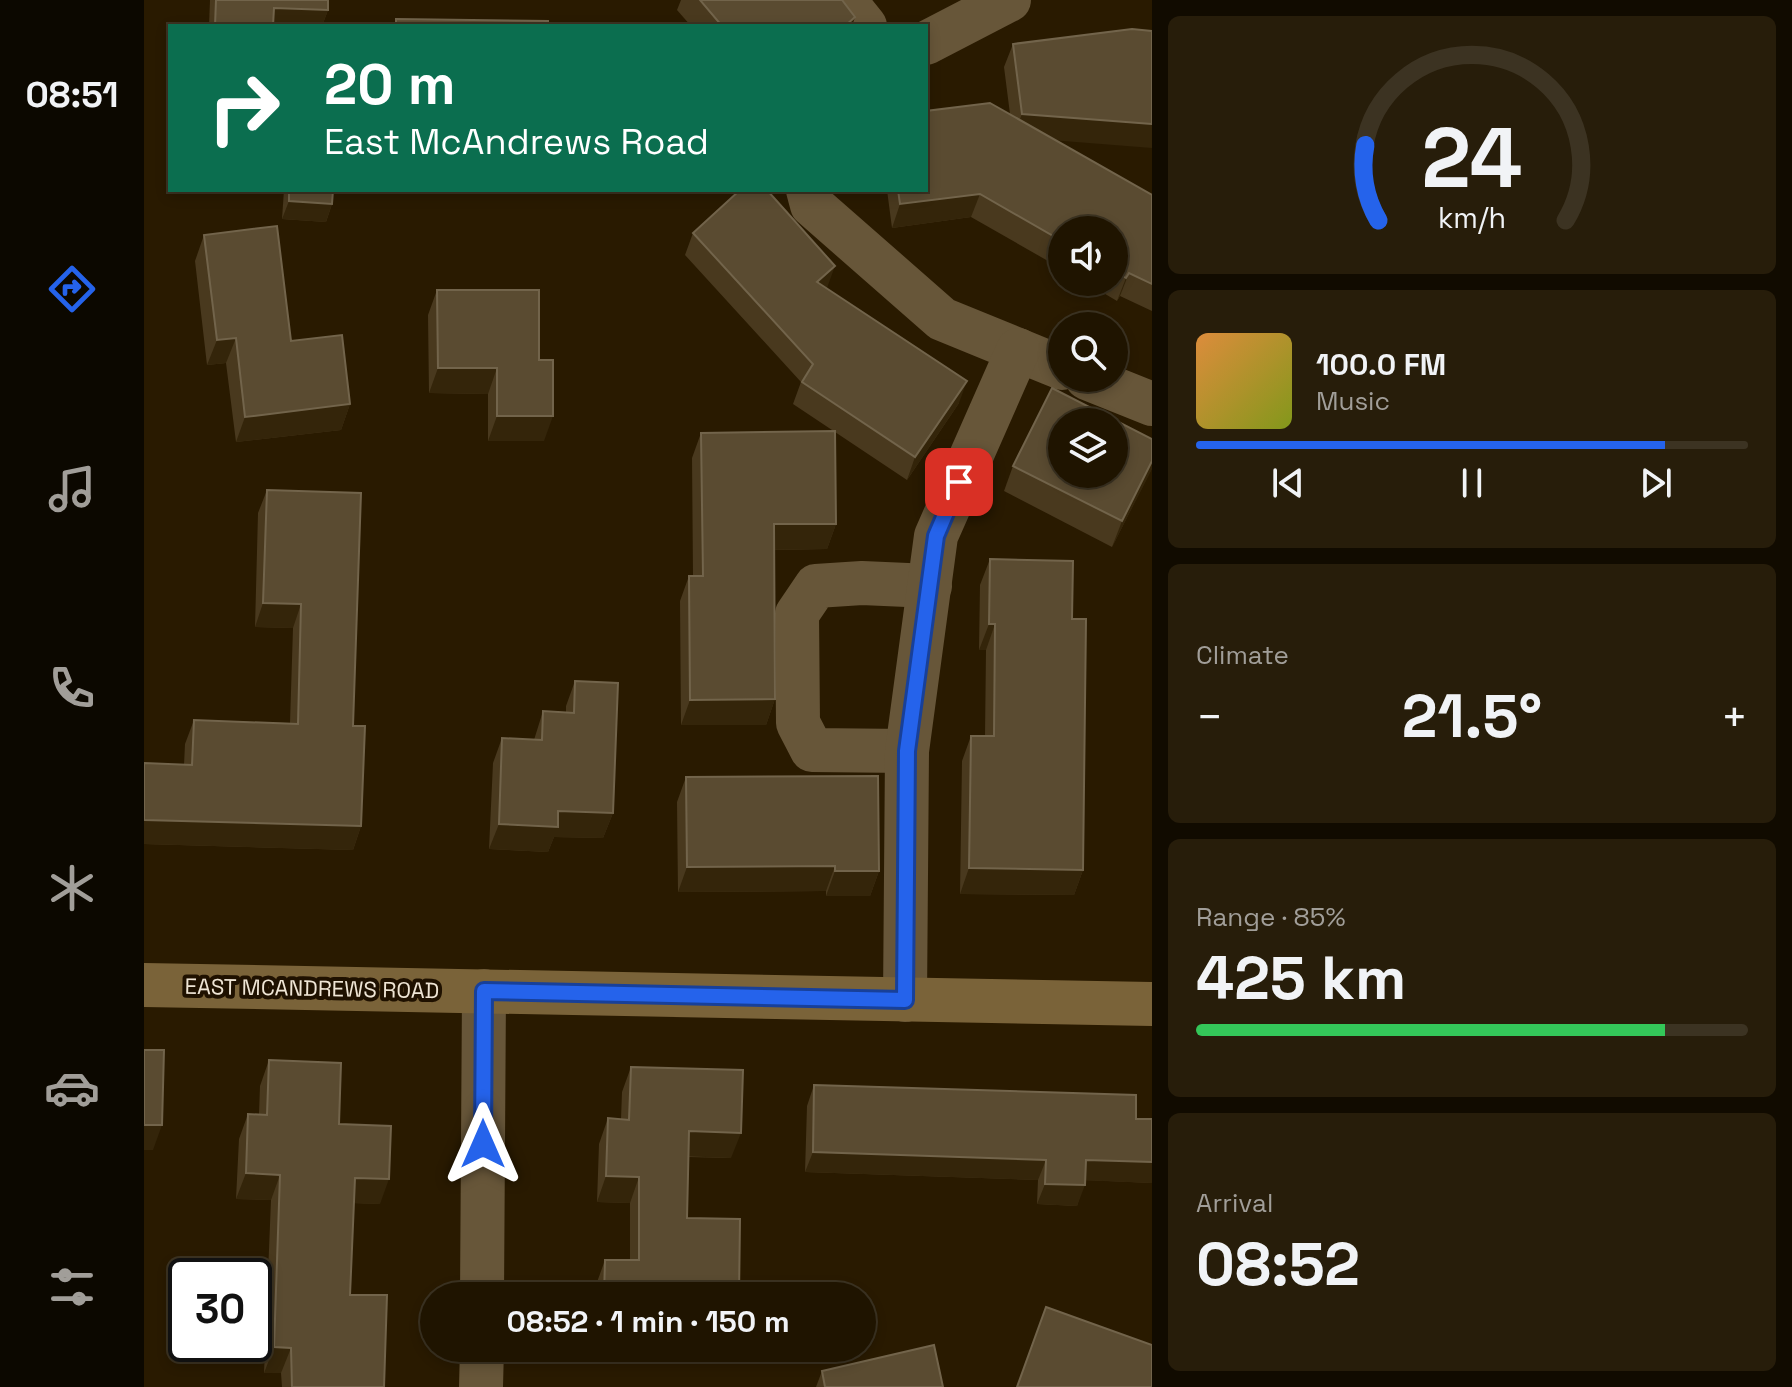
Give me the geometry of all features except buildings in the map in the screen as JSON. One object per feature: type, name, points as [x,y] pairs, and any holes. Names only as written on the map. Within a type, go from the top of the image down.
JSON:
[{"type":"main road","name":"EAST MCANDREWS ROAD","points":[[144,985],[1152,1004]]},
{"type":"street","points":[[844,0],[863,24]]},
{"type":"street","points":[[928,42],[1009,0]]},
{"type":"street","points":[[809,192],[812,205],[942,319],[1048,362]]},
{"type":"street","points":[[905,1000],[907,751],[936,536],[1018,350]]},
{"type":"street","points":[[1122,392],[1152,404]]},
{"type":"street","points":[[907,751],[812,750],[798,723],[797,614],[816,586],[862,583],[930,586]]},
{"type":"street","points":[[482,1282],[484,991]]},
{"type":"street","points":[[481,1387],[482,1362]]},
{"type":"route","points":[[483,1144],[484,991],[905,1000],[907,751],[936,536],[959,482]]}]
